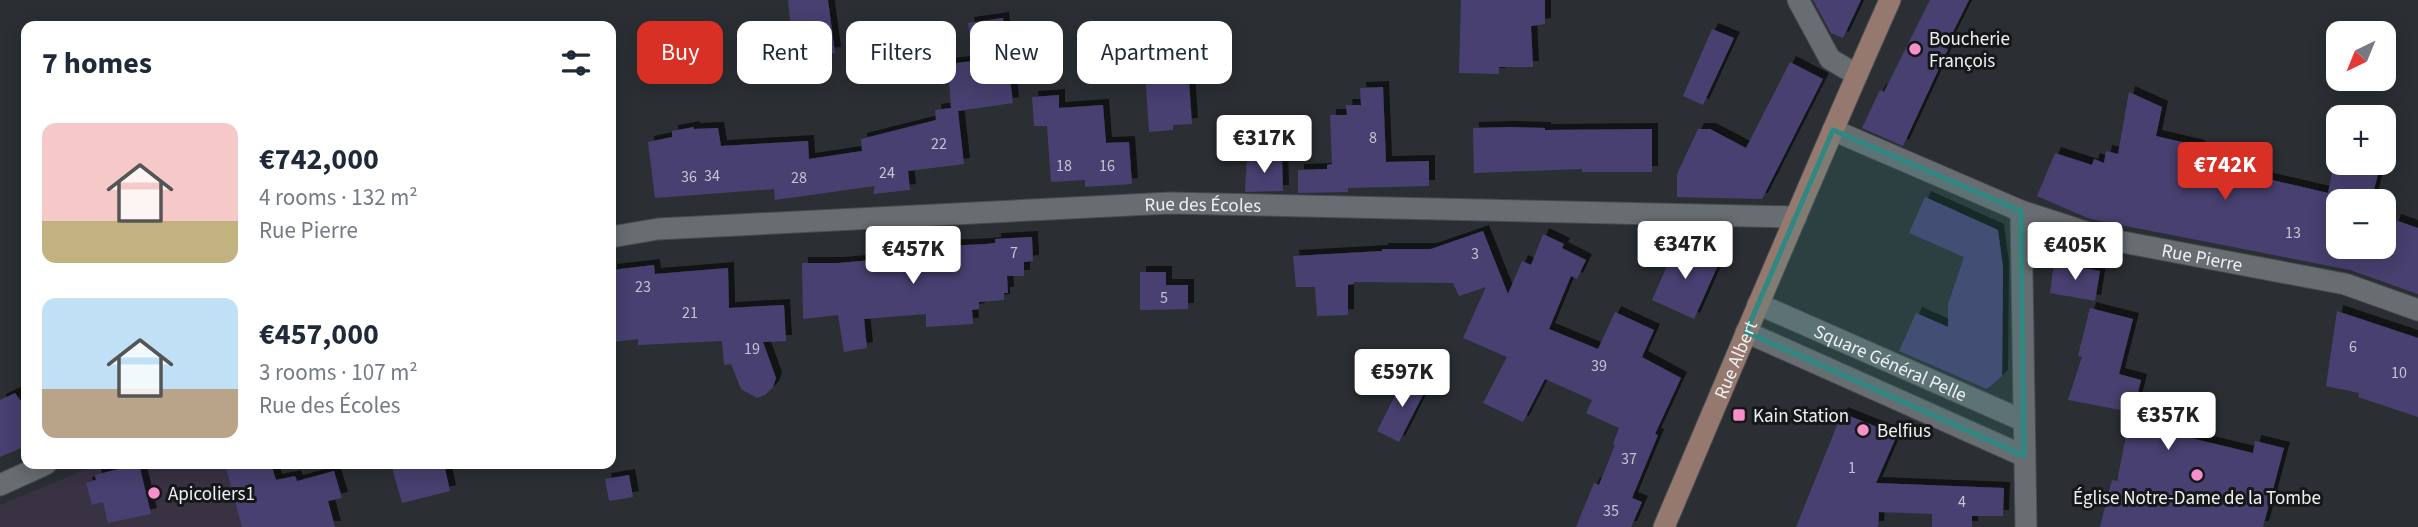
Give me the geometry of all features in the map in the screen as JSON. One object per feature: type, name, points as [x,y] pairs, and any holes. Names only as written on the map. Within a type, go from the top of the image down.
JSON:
[{"type":"street","points":[[1798,0],[1830,59],[1857,75]]},
{"type":"street","name":"Rue Albert","points":[[1664,527],[1890,0]]},
{"type":"street","name":"Rue Pierre","points":[[1833,130],[2021,211],[2107,239],[2345,285],[2418,310]]},
{"type":"street","name":"Rue des Écoles","points":[[616,236],[672,229],[1170,203],[1796,217]]},
{"type":"street","points":[[2021,211],[2026,527]]},
{"type":"street","name":"Square Général Pelle","points":[[1758,304],[2024,421]]},
{"type":"street","name":"Square Général Pelle","points":[[1746,332],[2024,456]]},
{"type":"street","points":[[1826,366],[1838,339]]},
{"type":"street","points":[[1908,402],[1919,374]]},
{"type":"street","points":[[0,485],[35,469]]},
{"type":"highlighted area","points":[[1833,130],[2021,211],[2024,456],[1746,332]]},
{"type":"shaded area","name":"Apicoliers1","points":[[87,469],[272,469],[288,527],[0,527],[0,505]]},
{"type":"building","points":[[788,0],[828,0],[831,21],[790,21]]},
{"type":"building","points":[[1461,0],[1545,0],[1545,24],[1531,26],[1533,67],[1499,67],[1499,74],[1459,73]]},
{"type":"building","points":[[1813,0],[1861,0],[1843,38],[1831,33]]},
{"type":"building","points":[[1930,0],[1969,0],[1903,146],[1862,128],[1880,90],[1884,92]]},
{"type":"building","points":[[1003,18],[1003,21],[982,21]]},
{"type":"building","points":[[1712,29],[1734,38],[1703,105],[1683,96]]},
{"type":"building","points":[[832,30],[835,53],[832,53]]},
{"type":"building","points":[[970,61],[970,84],[1011,84],[1013,103],[958,111],[964,164],[908,171],[910,190],[873,194],[875,186],[775,200],[774,189],[655,198],[648,142],[672,137],[672,131],[694,127],[718,128],[721,146],[808,141],[809,159],[862,151],[861,139],[936,120],[935,110],[951,108],[949,84],[956,84],[956,63]]},
{"type":"building","points":[[1790,62],[1823,79],[1762,199],[1677,197],[1677,174],[1698,129],[1710,129],[1746,148]]},
{"type":"building","points":[[1146,84],[1189,84],[1192,124],[1173,125],[1173,130],[1149,132]]},
{"type":"building","points":[[1383,87],[1386,162],[1429,161],[1429,186],[1348,188],[1348,192],[1298,193],[1298,170],[1327,169],[1327,165],[1332,164],[1330,115],[1347,115],[1346,105],[1361,105],[1360,88]]},
{"type":"building","points":[[2129,92],[2162,107],[2156,136],[2199,146],[2199,150],[2204,151],[2203,157],[2253,170],[2251,175],[2326,193],[2326,259],[2396,259],[2396,220],[2418,228],[2418,294],[2350,270],[2090,219],[2037,196],[2055,153],[2092,165],[2094,159],[2104,163],[2106,151],[2118,154]]},
{"type":"building","points":[[1059,95],[1059,108],[1103,105],[1106,143],[1129,142],[1132,184],[1085,187],[1085,180],[1051,182],[1047,126],[1034,126],[1032,97]]},
{"type":"building","points":[[1473,128],[1545,130],[1652,129],[1652,172],[1582,172],[1582,169],[1474,173]]},
{"type":"building","points":[[1282,157],[1283,191],[1245,192],[1247,158]]},
{"type":"building","points":[[2332,175],[2378,175],[2374,189],[2329,189]]},
{"type":"building","points":[[1925,197],[1998,230],[2003,268],[2002,376],[1987,389],[1899,351],[1916,313],[1948,327],[1948,304],[1964,257],[1909,233]]},
{"type":"building","points":[[1483,231],[1508,294],[1522,261],[1531,265],[1543,234],[1564,244],[1562,248],[1586,260],[1577,279],[1571,276],[1549,329],[1598,349],[1615,312],[1654,330],[1642,357],[1681,378],[1655,434],[1658,435],[1632,498],[1642,502],[1631,527],[1576,527],[1594,483],[1599,485],[1619,428],[1586,413],[1592,400],[1545,379],[1523,422],[1483,403],[1507,357],[1463,338],[1486,287],[1459,296],[1453,283],[1354,282],[1348,285],[1348,315],[1317,316],[1315,287],[1296,287],[1293,256],[1382,249],[1431,249]]},
{"type":"building","points":[[1032,237],[1033,261],[1024,262],[1024,276],[1007,276],[1008,293],[1004,293],[1004,300],[979,302],[979,309],[972,310],[973,324],[926,327],[926,314],[864,319],[867,348],[844,352],[838,315],[803,319],[802,263],[907,257],[906,248],[986,244],[995,243],[995,239]]},
{"type":"building","points":[[1671,243],[1719,263],[1694,319],[1652,300],[1667,266],[1662,264]]},
{"type":"building","points":[[2054,263],[2100,271],[2095,301],[2050,293]]},
{"type":"building","points":[[654,265],[655,274],[728,268],[729,308],[784,305],[786,341],[763,342],[776,378],[773,387],[757,398],[741,389],[731,364],[724,365],[722,341],[638,345],[638,339],[616,342],[616,269]]},
{"type":"building","points":[[1140,272],[1166,272],[1166,285],[1188,285],[1188,309],[1140,310]]},
{"type":"building","name":"Église Notre-Dame de la Tombe","points":[[2090,308],[2133,319],[2119,374],[2141,380],[2134,409],[2193,428],[2191,438],[2253,453],[2255,441],[2284,448],[2263,527],[2100,527],[2112,480],[2117,481],[2131,412],[2068,400],[2082,357],[2078,356]]},
{"type":"building","points":[[2337,311],[2418,338],[2418,417],[2358,397],[2359,393],[2326,386]]},
{"type":"building","points":[[1405,376],[1427,387],[1399,442],[1377,431]]},
{"type":"building","points":[[15,393],[21,401],[21,448],[0,457],[0,400]]},
{"type":"building","points":[[1842,413],[1897,435],[1876,483],[2004,488],[2003,516],[1972,516],[1972,527],[1932,527],[1932,514],[1879,512],[1878,527],[1796,527]]},
{"type":"building","points":[[119,469],[140,469],[151,514],[108,523],[103,502],[92,505],[86,483],[96,480],[95,475]]},
{"type":"building","points":[[226,469],[273,469],[276,480],[295,476],[297,481],[334,471],[342,498],[328,501],[335,527],[242,527]]},
{"type":"building","points":[[392,469],[445,469],[450,491],[402,503]]},
{"type":"building","points":[[629,475],[633,497],[609,501],[605,479]]},
{"type":"place","name":"Boucherie François","points":[[1915,49]]},
{"type":"place","name":"Kain Station","points":[[1739,415]]},
{"type":"place","name":"Belfius","points":[[1863,430]]},
{"type":"place","name":"Église Notre-Dame de la Tombe","points":[[2197,475]]},
{"type":"place","name":"Apicoliers1","points":[[154,493]]}]
